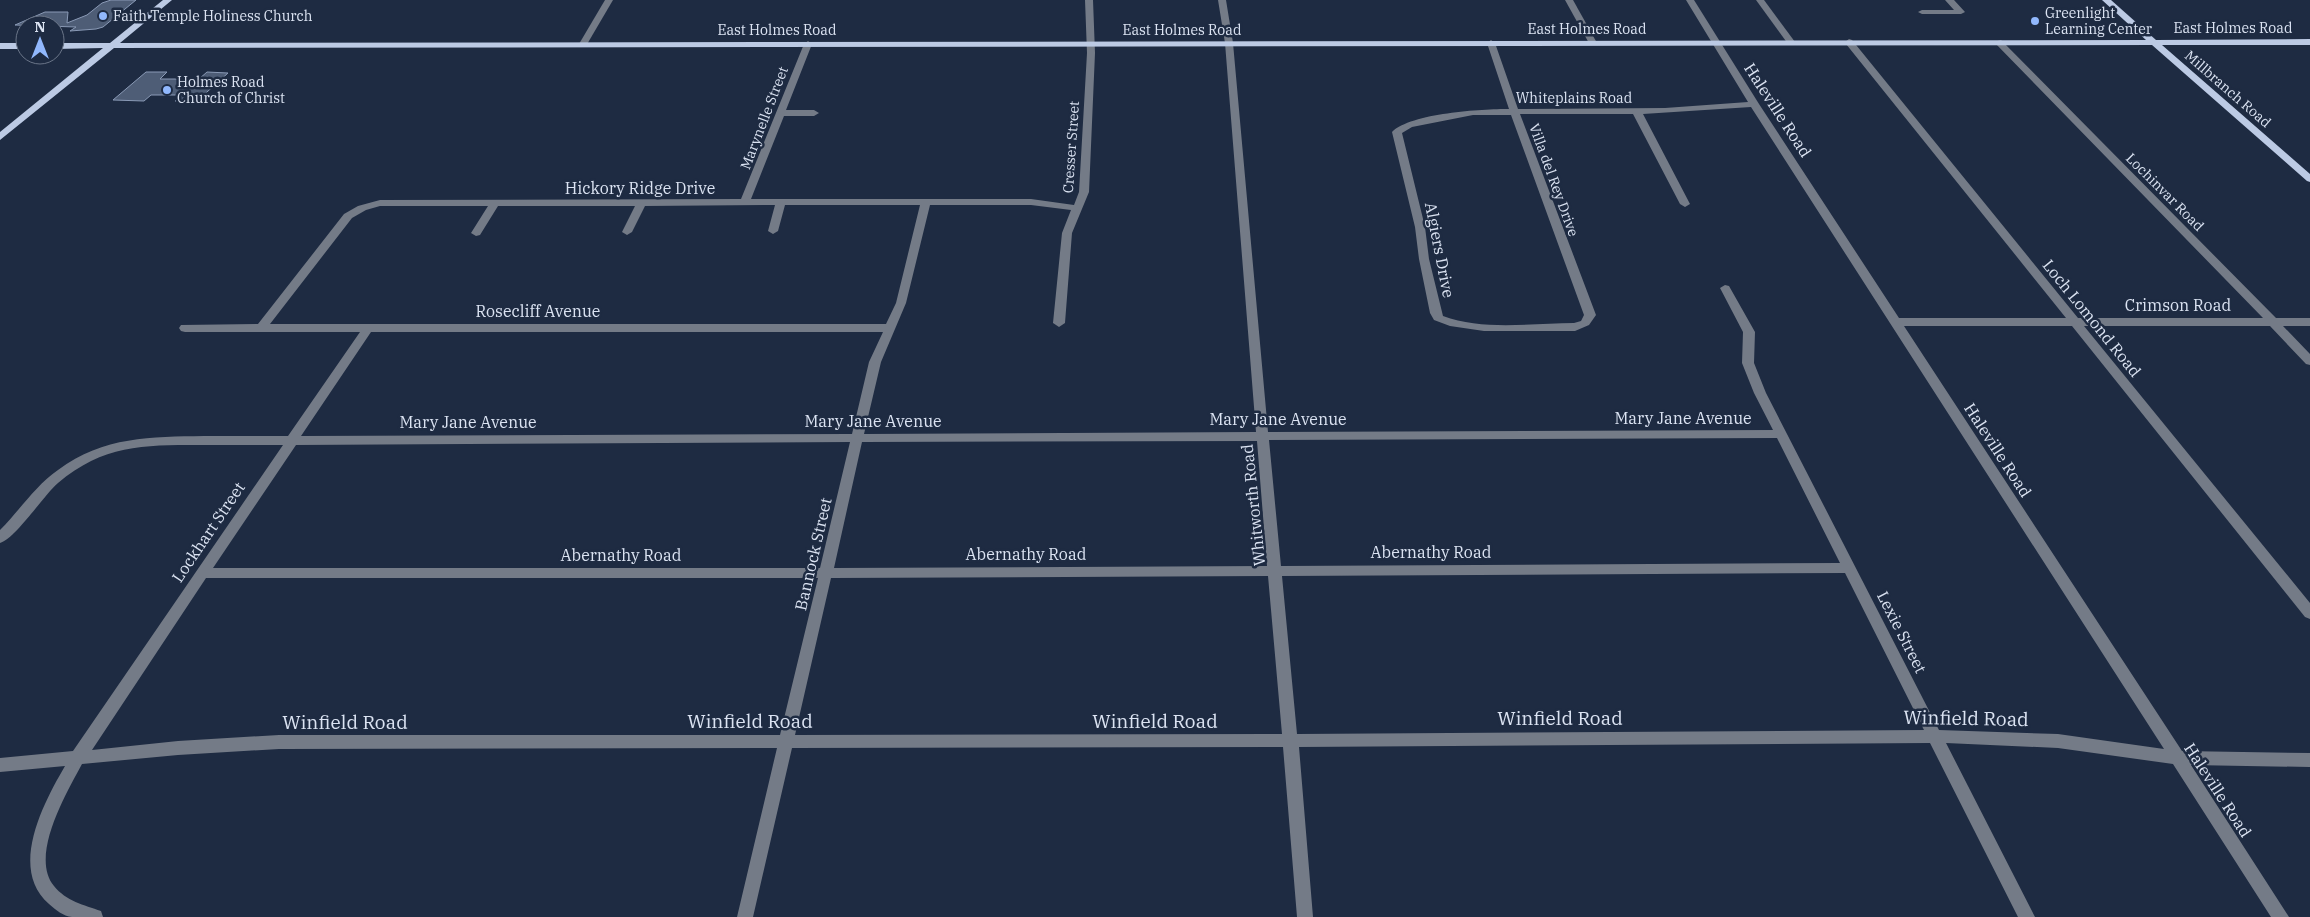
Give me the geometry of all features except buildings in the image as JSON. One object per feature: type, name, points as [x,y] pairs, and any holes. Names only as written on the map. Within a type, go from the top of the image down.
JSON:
[{"type":"main road","points":[[0,137],[168,0]]},
{"type":"main road","name":"Millbranch Road","points":[[2106,0],[2310,179]]},
{"type":"main road","name":"East Holmes Road","points":[[65,46],[2153,41],[2308,43]]},
{"type":"main road","points":[[0,46],[15,46]]},
{"type":"street","points":[[584,44],[609,0]]},
{"type":"street","name":"Cresser Street","points":[[1059,323],[1066,240],[1069,227],[1084,192],[1090,44],[1089,0]]},
{"type":"street","name":"Whitworth Road","points":[[1222,0],[1229,43],[1305,917]]},
{"type":"street","points":[[1569,0],[1593,43]]},
{"type":"street","name":"Haleville Road","points":[[1690,0],[1714,42],[2281,917]]},
{"type":"street","points":[[1760,0],[1791,42]]},
{"type":"street","points":[[1922,12],[1961,12],[1950,0]]},
{"type":"street","name":"Loch Lomond Road","points":[[1849,42],[2073,322],[2310,613]]},
{"type":"street","name":"Lochinvar Road","points":[[1998,42],[2233,280],[2310,361]]},
{"type":"street","name":"Villa del Rey Drive","points":[[1491,43],[1514,111],[1590,315],[1585,323]]},
{"type":"street","name":"Marynelle Street","points":[[745,202],[808,44]]},
{"type":"street","name":"Whiteplains Road","points":[[1397,132],[1409,124],[1464,113],[1514,111],[1637,112],[1754,104]]},
{"type":"street","points":[[781,112],[814,113]]},
{"type":"street","points":[[1637,112],[1685,204]]},
{"type":"street","name":"Algiers Drive","points":[[1397,132],[1420,227],[1424,259],[1438,318],[1446,323],[1472,326],[1575,327],[1585,323]]},
{"type":"street","name":"Bannock Street","points":[[745,917],[859,437],[875,362],[901,304],[926,202]]},
{"type":"street","name":"Hickory Ridge Drive","points":[[261,328],[348,216],[362,208],[380,203],[1031,202],[1077,208]]},
{"type":"street","points":[[476,233],[495,203]]},
{"type":"street","points":[[626,232],[641,203]]},
{"type":"street","points":[[773,230],[782,203]]},
{"type":"street","name":"Lexie Street","points":[[1725,288],[1741,314],[1749,332],[1748,363],[1782,434],[2027,917]]},
{"type":"street","name":"Crimson Road","points":[[1896,322],[2310,322]]},
{"type":"street","name":"Rosecliff Avenue","points":[[185,328],[891,328]]},
{"type":"street","name":"Lockhart Street","points":[[95,917],[72,911],[47,897],[37,882],[34,855],[39,829],[50,805],[78,757],[368,328]]},
{"type":"street","name":"Mary Jane Avenue","points":[[0,538],[57,477],[90,456],[102,451],[124,444],[145,441],[1782,434]]},
{"type":"street","name":"Abernathy Road","points":[[202,573],[826,573],[1850,568]]},
{"type":"street","name":"Winfield Road","points":[[0,765],[78,757],[279,742],[1291,741],[1935,736],[1990,736],[2058,741],[2178,758],[2310,760]]},
{"type":"place","name":"Faith Temple Holiness Church","points":[[103,16]]},
{"type":"place","name":"Greenlight Learning Center","points":[[2035,21]]},
{"type":"place","name":"Holmes Road Church of Christ","points":[[167,90]]}]
